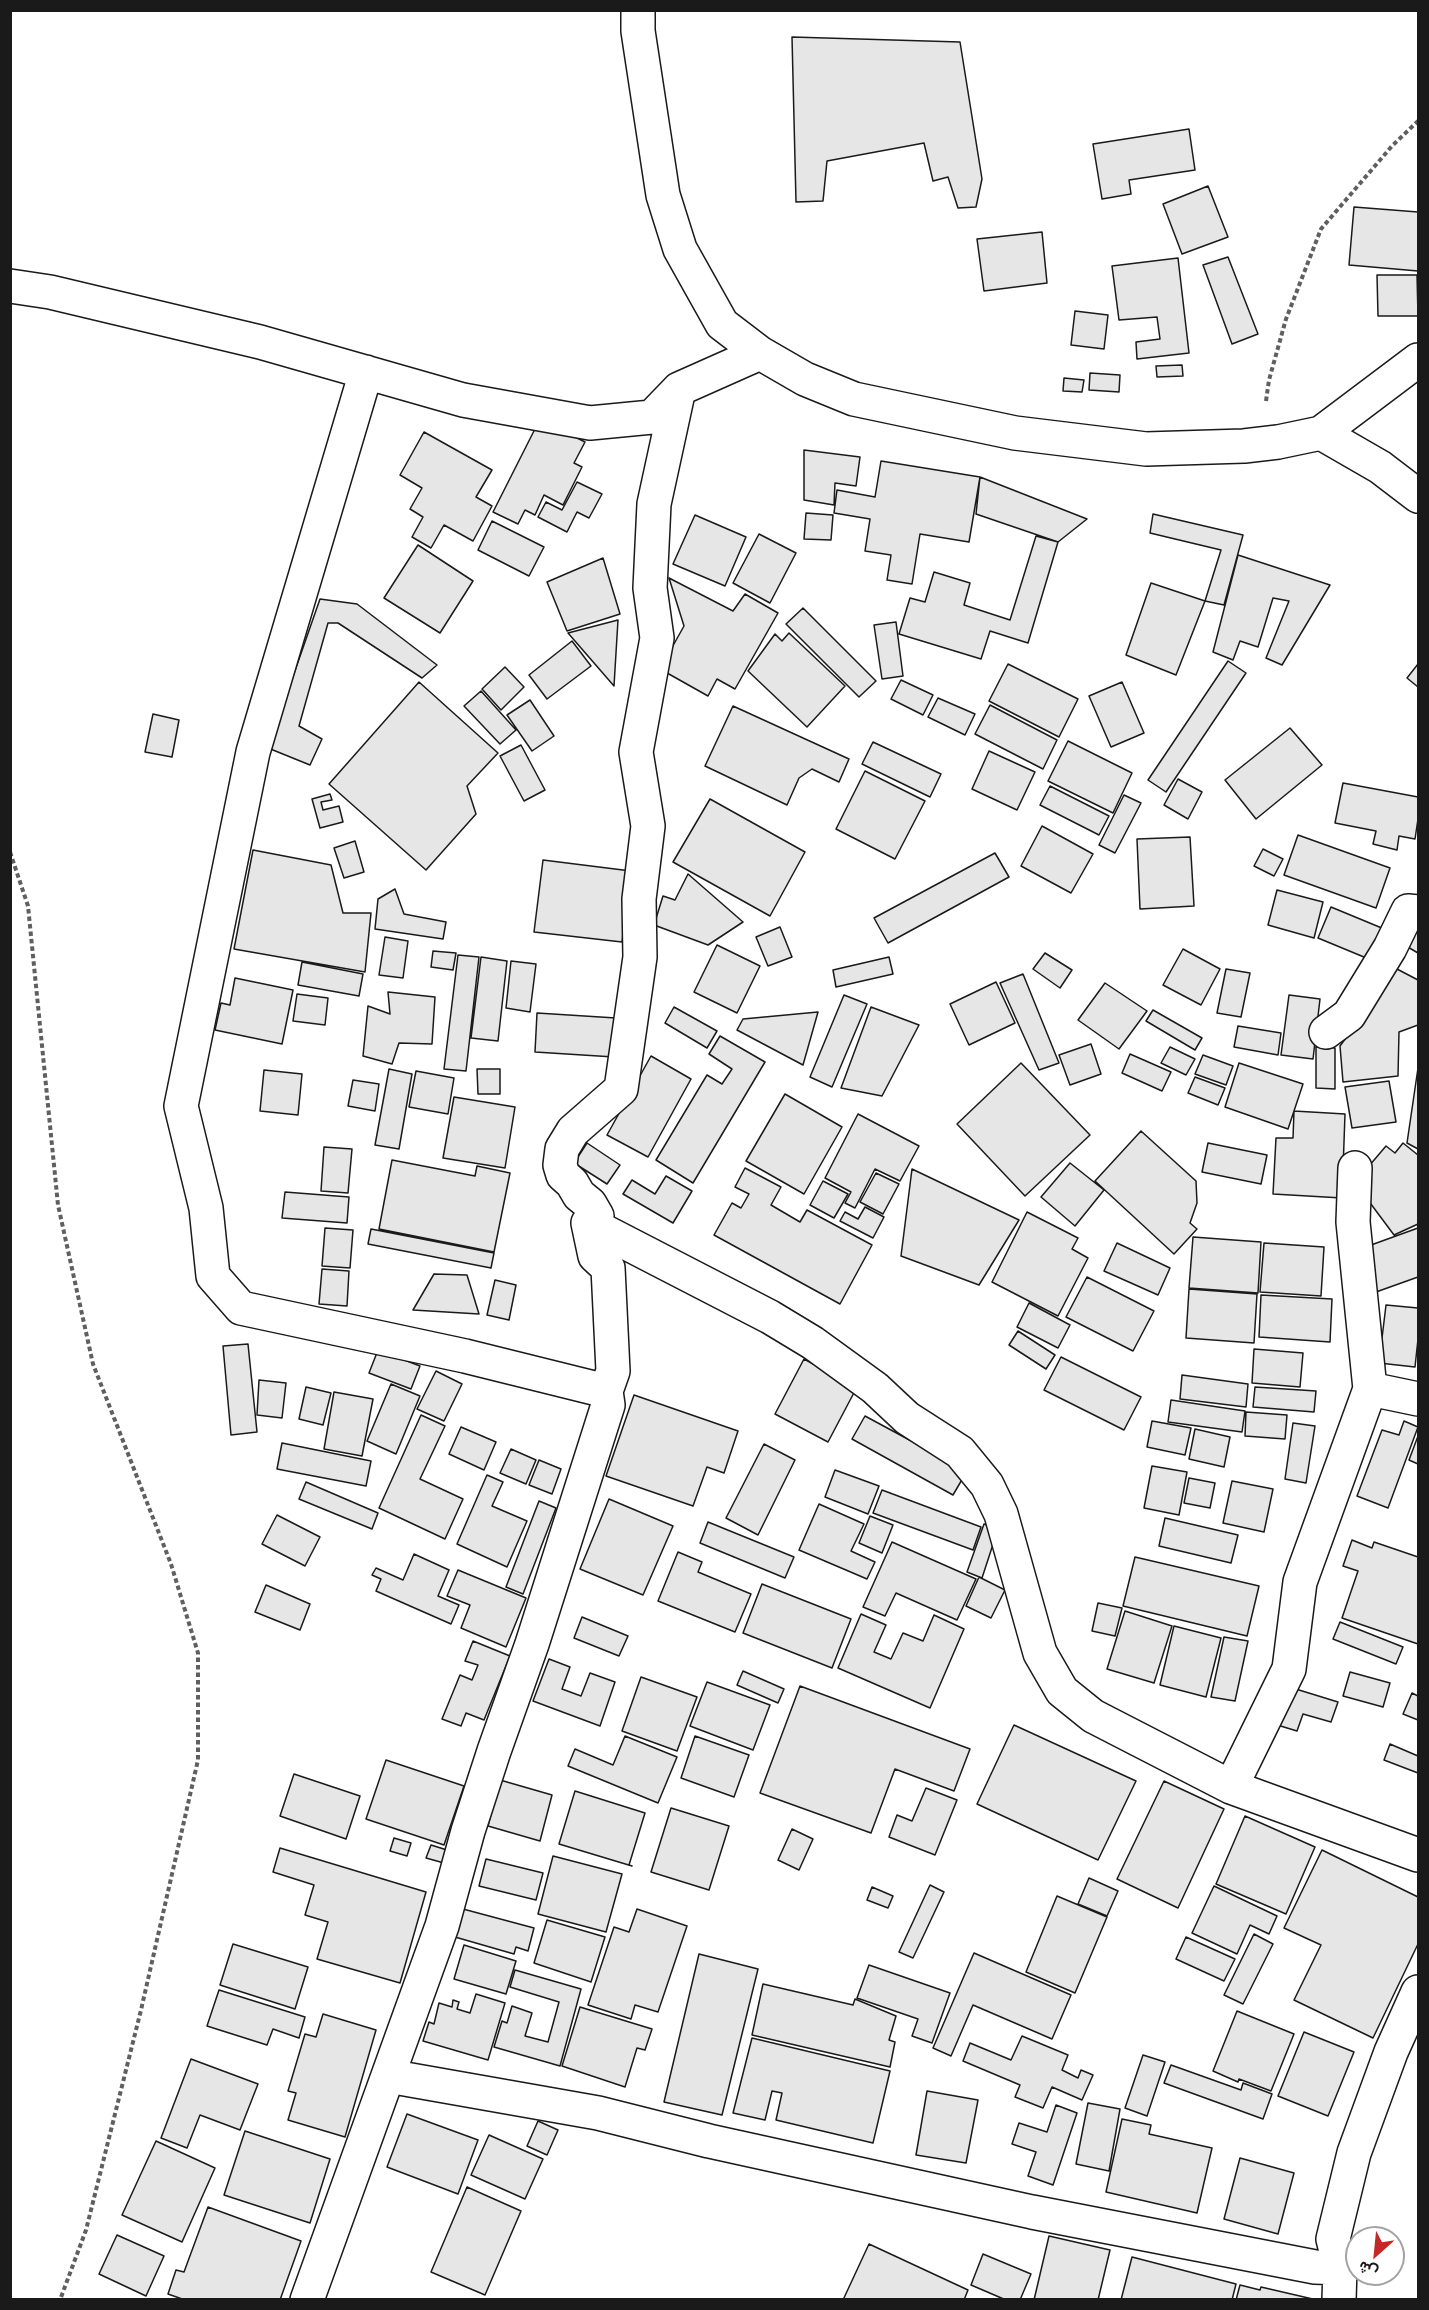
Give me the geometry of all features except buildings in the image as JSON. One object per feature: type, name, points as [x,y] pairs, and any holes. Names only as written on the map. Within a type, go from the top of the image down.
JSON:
[{"type":"street","points":[[638,10],[638,32],[663,195],[680,249],[722,324],[760,353],[805,379],[854,399],[1015,434],[1146,449],[1261,444],[1321,433],[1419,360]]},
{"type":"street","points":[[10,286],[50,292],[260,342],[463,400],[590,423],[652,417],[679,389],[760,353]]},
{"type":"street","points":[[366,372],[253,752],[181,1106],[206,1208],[213,1276],[241,1308],[465,1356],[606,1391]]},
{"type":"street","points":[[588,1223],[597,1216],[590,1204],[579,1195],[572,1182],[563,1175],[560,1165],[562,1149],[573,1131],[621,1089],[640,957],[639,899],[648,826],[636,752],[657,638],[650,588],[654,504],[679,389]]},
{"type":"street","points":[[1321,433],[1380,467],[1419,496]]},
{"type":"street","points":[[1326,1032],[1349,1015],[1390,948],[1408,911],[1419,912]]},
{"type":"street","points":[[1231,1787],[1289,1669],[1300,1582],[1370,1389],[1353,1222],[1355,1168]]},
{"type":"street","points":[[307,2300],[442,1926],[481,1791],[532,1644],[608,1405],[606,1391],[614,1371],[608,1268],[595,1256],[588,1223]]},
{"type":"street","points":[[588,1223],[813,1342],[875,1388],[908,1418],[960,1452],[987,1485],[1001,1514],[1040,1653],[1062,1691],[1093,1716],[1231,1787],[1419,1855]]},
{"type":"street","points":[[1370,1389],[1419,1399]]},
{"type":"street","points":[[1340,2284],[1333,2239],[1354,2153],[1391,2052],[1419,1992]]},
{"type":"street","points":[[388,2076],[598,2113],[709,2141],[1032,2212],[1315,2266],[1340,2284]]},
{"type":"path","points":[[1261,444],[1269,380],[1286,318],[1321,229],[1392,146],[1419,121]]},
{"type":"path","points":[[10,852],[28,906],[58,1205],[93,1364],[171,1564],[198,1653],[198,1760],[86,2230],[60,2300]]}]
